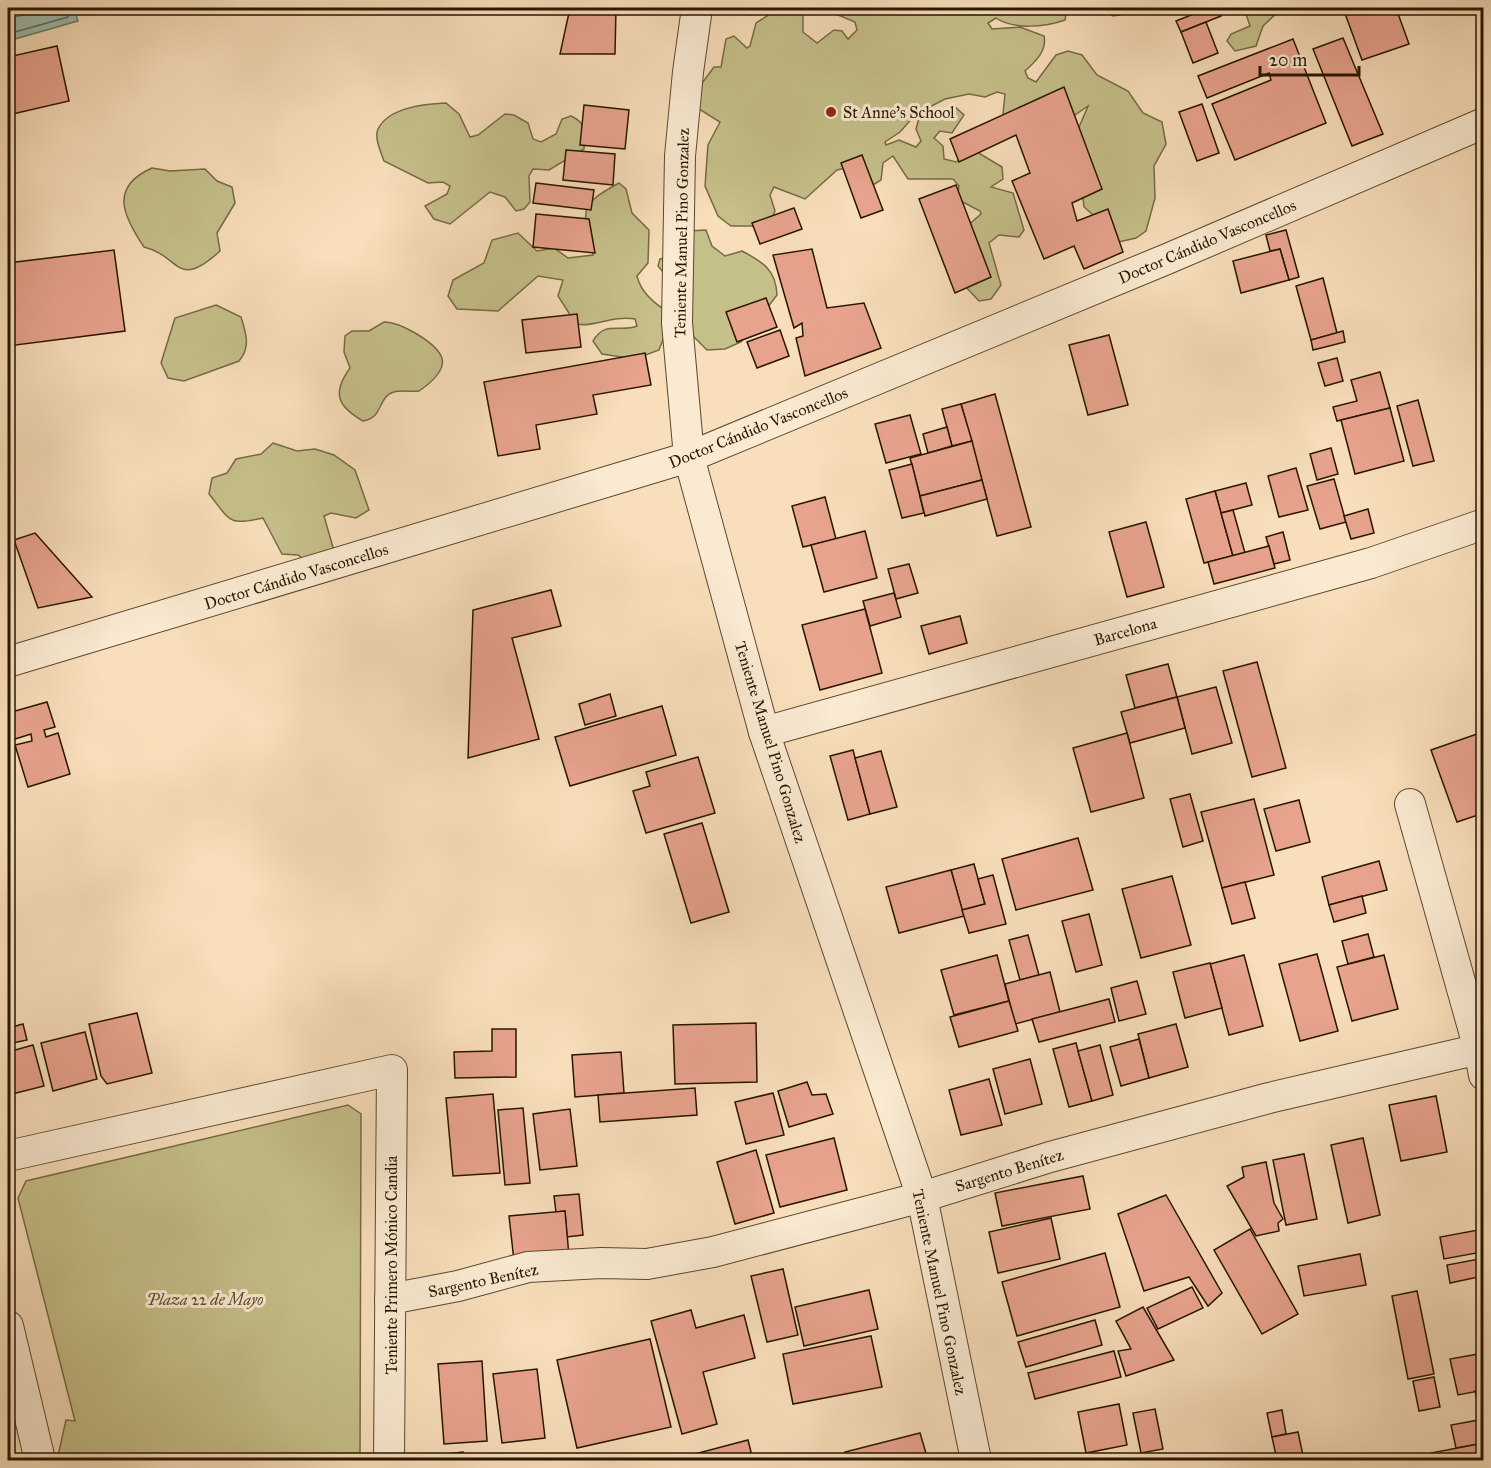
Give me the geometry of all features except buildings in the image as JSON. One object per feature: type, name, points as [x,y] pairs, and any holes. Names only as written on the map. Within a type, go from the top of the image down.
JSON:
[{"type":"street","name":"Teniente Manuel Pino Gonzalez","points":[[697,8],[680,156],[677,323],[689,457],[764,732],[922,1197],[976,1461]]},
{"type":"street","name":"Doctor Cándido Vasconcellos","points":[[8,662],[689,457],[1157,264],[1484,123]]},
{"type":"street","name":"Barcelona","points":[[764,732],[1371,562],[1484,524]]},
{"type":"street","points":[[1410,804],[1482,1057]]},
{"type":"street","name":"Sargento Benítez","points":[[390,1299],[458,1286],[528,1268],[601,1263],[647,1264],[713,1252],[922,1197],[1050,1157],[1269,1098],[1482,1057]]},
{"type":"street","name":"Teniente Primero Mónico Candia","points":[[8,1155],[392,1070],[389,1461]]},
{"type":"street","points":[[8,1326],[40,1461]]},
{"type":"green space","points":[[744,8],[796,8],[803,14],[803,32],[817,43],[834,30],[842,31],[848,39],[857,30],[855,22],[827,8],[1067,8],[1065,20],[1049,24],[1020,26],[996,18],[988,23],[992,29],[1020,27],[1044,36],[1042,51],[1025,71],[1028,78],[1036,82],[1056,55],[1068,51],[1082,55],[1097,75],[1128,91],[1143,113],[1162,122],[1166,144],[1154,166],[1155,198],[1146,231],[1136,238],[1110,244],[1093,215],[1084,207],[1083,198],[1092,180],[1077,132],[1088,106],[1072,117],[1010,122],[1003,114],[1005,94],[997,92],[985,97],[969,94],[945,99],[916,114],[900,132],[885,142],[886,145],[899,140],[916,147],[921,141],[916,129],[919,118],[940,115],[955,107],[964,115],[952,133],[940,131],[934,138],[943,146],[944,159],[956,162],[972,149],[1002,167],[1003,179],[991,187],[1013,193],[1024,230],[1019,237],[999,235],[989,243],[1001,285],[991,299],[979,301],[949,269],[966,227],[981,214],[980,211],[957,199],[959,186],[953,179],[908,179],[893,156],[883,163],[881,180],[873,185],[845,168],[837,170],[805,199],[774,187],[770,195],[775,211],[772,218],[757,226],[731,226],[718,216],[705,186],[708,145],[720,122],[699,109],[694,94],[714,67],[721,67],[726,39],[734,36],[747,48],[750,46],[756,23],[770,14],[767,10],[751,15]]},
{"type":"green space","points":[[1098,8],[1179,8],[1174,12],[1150,10],[1113,16]]},
{"type":"green space","points":[[1244,8],[1282,8],[1263,26],[1256,46],[1235,51],[1227,41],[1231,34],[1250,26]]},
{"type":"green space","points":[[446,103],[459,114],[470,137],[478,135],[505,114],[514,115],[528,123],[533,139],[541,142],[556,134],[562,119],[571,116],[583,125],[584,149],[549,170],[533,169],[529,176],[530,202],[524,209],[516,211],[505,197],[490,192],[450,224],[434,219],[425,206],[447,194],[450,186],[443,182],[428,183],[384,161],[378,145],[377,133],[383,122],[399,111],[428,104]]},
{"type":"green space","points":[[152,168],[170,171],[205,169],[217,181],[232,187],[235,203],[217,233],[220,251],[195,269],[186,270],[179,267],[156,251],[144,247],[130,224],[124,203],[125,193],[138,176]]},
{"type":"green space","points":[[619,183],[626,189],[632,213],[649,230],[648,263],[637,276],[639,282],[650,298],[670,313],[685,298],[658,266],[660,259],[677,256],[689,231],[706,230],[712,246],[725,256],[742,251],[762,263],[771,273],[777,295],[741,342],[725,349],[707,350],[679,322],[666,332],[659,350],[635,359],[602,354],[593,341],[598,335],[608,329],[637,326],[635,319],[576,324],[558,296],[563,280],[538,276],[498,311],[457,309],[448,296],[453,280],[484,263],[492,240],[518,233],[537,251],[554,248],[568,258],[593,255],[586,211],[595,198]]},
{"type":"green space","points":[[216,305],[241,317],[246,340],[243,356],[239,361],[184,381],[168,378],[161,363],[175,318]]},
{"type":"green space","points":[[384,322],[399,325],[417,334],[433,346],[443,363],[439,373],[419,391],[397,391],[389,394],[374,416],[363,421],[347,410],[340,398],[341,385],[350,368],[344,352],[345,336],[352,331],[369,331]]},
{"type":"green space","points":[[273,443],[297,451],[315,449],[334,455],[355,470],[369,510],[356,518],[331,513],[324,516],[334,551],[312,566],[298,555],[282,554],[263,518],[242,521],[231,519],[209,494],[212,478],[227,473],[236,459],[261,454]]},
{"type":"green space","name":"Plaza 22 de Mayo","points":[[348,1105],[361,1114],[360,1460],[57,1460],[66,1420],[75,1421],[18,1198],[26,1181]]},
{"type":"water","points":[[50,8],[74,8],[78,21],[8,41],[8,19]]},
{"type":"place","name":"St Anne's School","points":[[831,112]]}]
